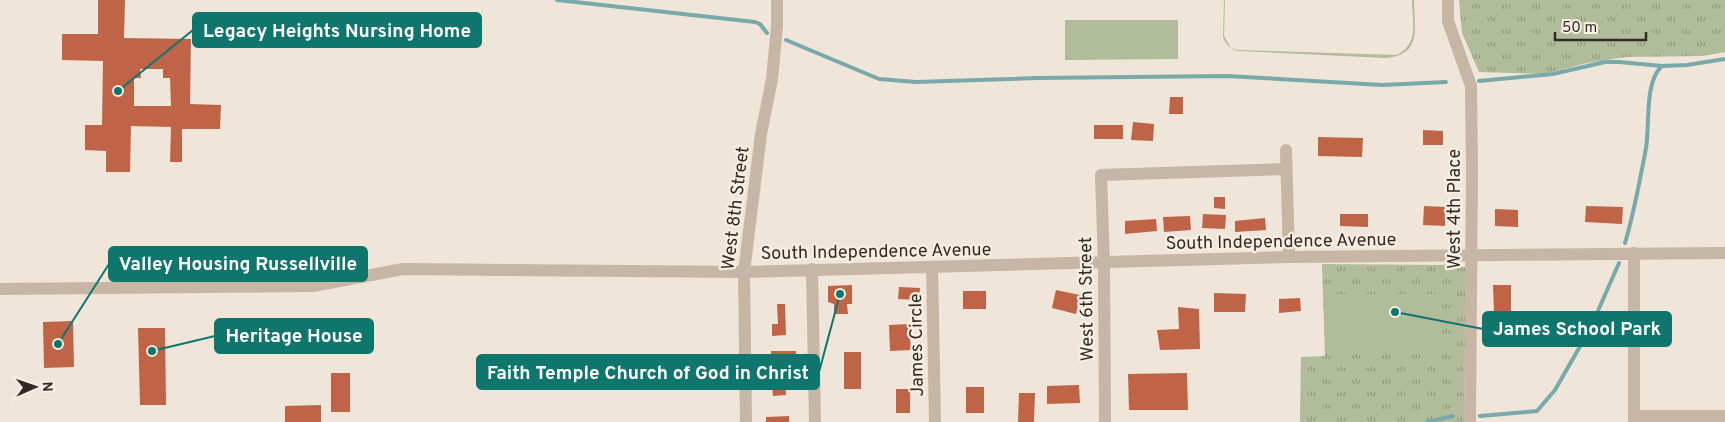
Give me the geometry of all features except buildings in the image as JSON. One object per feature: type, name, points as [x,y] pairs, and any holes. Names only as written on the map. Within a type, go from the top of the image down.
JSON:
[{"type":"street","name":"West 8th Street","points":[[746,422],[744,272],[761,134],[772,80],[777,26],[776,0]]},
{"type":"street","name":"West 4th Place","points":[[1448,0],[1448,21],[1470,86],[1472,170],[1470,422]]},
{"type":"street","points":[[1286,150],[1289,258]]},
{"type":"street","name":"West 6th Street","points":[[1105,422],[1104,263],[1101,175],[1286,170]]},
{"type":"street","points":[[1634,253],[1634,419],[1725,416]]},
{"type":"street","name":"South Independence Avenue","points":[[0,289],[313,286],[403,269],[744,272],[1289,258],[1725,253]]},
{"type":"street","name":"James Circle","points":[[932,267],[935,422]]},
{"type":"street","points":[[812,269],[815,422]]},
{"type":"green space","points":[[1224,0],[1224,36],[1231,48],[1223,37]]},
{"type":"green space","points":[[1412,0],[1414,0],[1414,39],[1406,52],[1397,56],[1385,58],[1238,51],[1231,48],[1238,50],[1396,55],[1409,45],[1412,39]]},
{"type":"green space","points":[[1459,0],[1725,0],[1725,52],[1703,56],[1627,57],[1587,63],[1545,74],[1479,72],[1462,33]]},
{"type":"green space","points":[[1065,20],[1178,20],[1178,59],[1065,60]]},
{"type":"green space","points":[[1455,263],[1466,268],[1464,422],[1300,422],[1301,357],[1325,356],[1322,264],[1442,265]]},
{"type":"green space","points":[[1325,294],[1441,294],[1441,354],[1325,354]]},
{"type":"waterway","points":[[557,0],[755,22],[760,24],[767,33]]},
{"type":"waterway","points":[[786,40],[879,79],[916,82],[1038,78],[1227,76],[1382,85],[1446,82]]},
{"type":"waterway","points":[[1625,243],[1646,148],[1650,93],[1656,73],[1662,66],[1687,65],[1725,59]]},
{"type":"waterway","points":[[1479,81],[1553,74],[1605,62],[1662,66]]},
{"type":"waterway","points":[[1480,416],[1537,411],[1555,390],[1590,329],[1619,263]]},
{"type":"waterway","points":[[1427,422],[1453,416]]},
{"type":"place","name":"Legacy Heights Nursing Home","points":[[118,91]]},
{"type":"place","name":"Faith Temple Church of God in Christ","points":[[840,294]]},
{"type":"place","name":"James School Park","points":[[1395,312]]},
{"type":"place","name":"Valley Housing Russellville","points":[[58,344]]},
{"type":"place","name":"Heritage House","points":[[152,351]]}]
